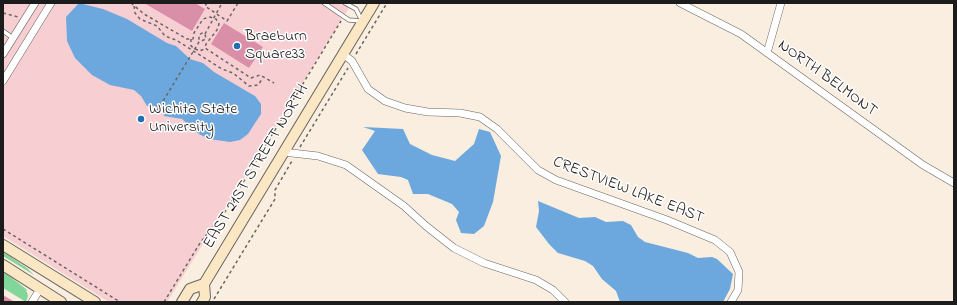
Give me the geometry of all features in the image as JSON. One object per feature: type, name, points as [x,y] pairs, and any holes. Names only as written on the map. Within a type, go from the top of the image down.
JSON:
[{"type":"main road","name":"EAST 21ST STREET NORTH","points":[[202,302],[205,297],[204,284],[374,3]]},
{"type":"main road","points":[[3,245],[95,302]]},
{"type":"main road","points":[[3,265],[61,302]]},
{"type":"main road","name":"EAST 21ST STREET NORTH","points":[[182,302],[190,289],[204,284]]},
{"type":"street","points":[[3,54],[35,3]]},
{"type":"street","points":[[3,81],[51,3]]},
{"type":"street","name":"NORTH BELMONT","points":[[680,3],[741,34],[917,160],[954,183]]},
{"type":"street","points":[[767,53],[781,3]]},
{"type":"street","name":"CRESTVIEW LAKE EAST","points":[[343,54],[352,61],[368,88],[385,101],[405,108],[428,112],[460,112],[480,117],[497,129],[538,170],[556,180],[667,220],[715,240],[730,252],[739,272],[738,290],[731,302]]},
{"type":"street","points":[[283,152],[318,156],[346,165],[404,206],[454,248],[484,263],[536,280],[553,290],[565,302]]},
{"type":"street","points":[[32,302],[40,289]]},
{"type":"lane","points":[[324,3],[350,20],[362,22]]},
{"type":"lane","points":[[345,3],[356,9],[362,22]]},
{"type":"lane","points":[[3,31],[13,38]]},
{"type":"path","points":[[131,3],[162,25],[187,39],[191,39]]},
{"type":"path","points":[[206,3],[204,6],[227,21],[238,3]]},
{"type":"path","points":[[157,111],[199,42],[206,39],[205,34],[222,3]]},
{"type":"path","points":[[134,6],[135,13],[140,19],[157,26],[165,36],[176,40],[222,69],[233,72],[249,86],[258,85],[264,78]]},
{"type":"path","points":[[3,14],[18,17]]},
{"type":"path","points":[[164,302],[200,243],[227,209],[344,16]]},
{"type":"path","points":[[210,17],[214,18],[219,24],[217,30],[206,44],[205,48],[199,51],[191,46],[191,39],[193,39],[194,32],[203,19],[210,17]]},
{"type":"path","points":[[199,42],[199,35],[205,34]]},
{"type":"path","points":[[205,48],[251,78],[260,75],[274,83]]},
{"type":"path","points":[[3,229],[120,302]]},
{"type":"shaded area","name":"Wichita State University","points":[[3,3],[352,3],[167,302],[109,302],[3,236]]},
{"type":"green space","points":[[3,252],[27,268],[34,275],[3,256]]},
{"type":"green space","points":[[3,271],[26,289],[28,296],[26,302],[3,288]]},
{"type":"water","points":[[79,3],[103,9],[127,19],[167,43],[176,46],[190,59],[203,63],[214,72],[255,96],[261,104],[261,114],[248,134],[240,140],[230,142],[209,139],[199,134],[182,119],[164,116],[161,110],[155,106],[147,106],[141,96],[134,90],[110,85],[92,75],[75,58],[67,41],[66,17]]},
{"type":"water","points":[[363,127],[403,129],[410,144],[432,155],[455,161],[474,144],[479,129],[490,132],[501,156],[493,202],[484,226],[474,234],[461,233],[456,220],[459,212],[452,204],[428,194],[413,194],[408,180],[401,177],[378,174],[362,150],[375,131]]},
{"type":"water","points":[[538,201],[579,218],[595,217],[606,222],[623,221],[631,225],[638,237],[645,242],[688,253],[698,258],[712,257],[717,259],[733,274],[730,289],[723,302],[620,302],[616,291],[602,279],[593,266],[585,261],[558,253],[549,244],[536,227],[539,211]]},
{"type":"building","points":[[144,3],[195,3],[205,9],[192,31]]},
{"type":"building","name":"Braeburn Square33","points":[[224,23],[263,47],[249,68],[211,44]]},
{"type":"building","points":[[3,295],[13,301],[13,302],[3,302]]},
{"type":"place","name":"Braeburn Square33","points":[[237,46]]},
{"type":"place","name":"Wichita State University","points":[[141,119]]}]
